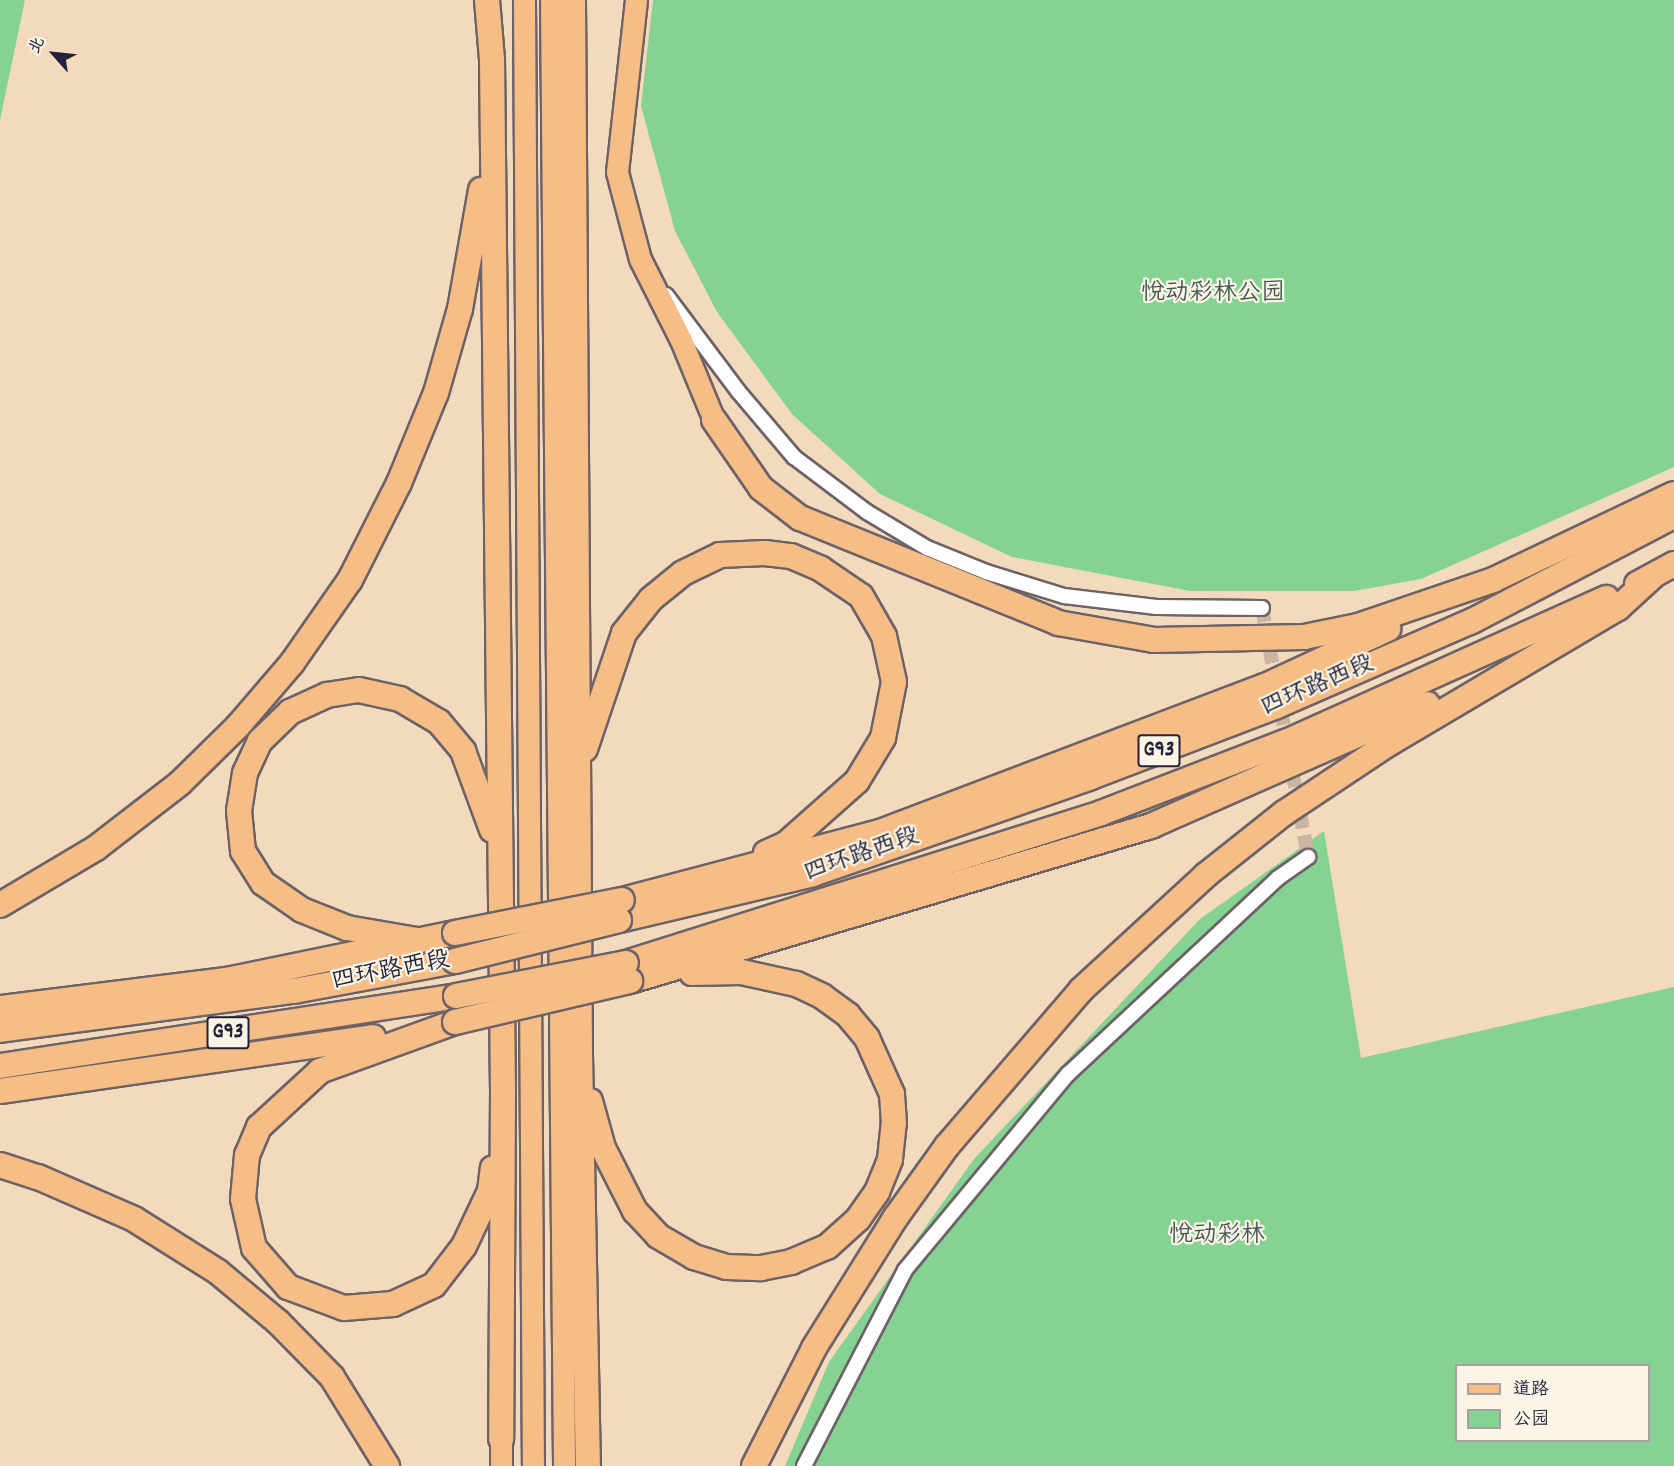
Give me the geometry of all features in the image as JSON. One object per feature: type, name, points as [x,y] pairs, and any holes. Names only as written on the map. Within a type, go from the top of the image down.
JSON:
[{"type":"highway","points":[[487,0],[492,59],[503,1091],[501,1439]]},
{"type":"highway","points":[[573,0],[580,1054],[588,1466]]},
{"type":"highway","points":[[0,905],[96,848],[180,783],[238,726],[292,663],[350,580],[399,483],[436,393],[460,309],[478,214],[492,59]]},
{"type":"highway","points":[[714,420],[761,488],[800,518],[1058,623],[1154,640],[1304,637],[1358,626],[1494,580]]},
{"type":"highway","points":[[705,878],[880,832],[1265,686],[1674,494]]},
{"type":"highway","name":"四环路西段","points":[[0,1030],[294,991],[455,961],[621,910],[813,874],[1222,727],[1472,621],[1674,516]]},
{"type":"highway","points":[[0,1008],[226,980],[455,933],[621,910],[786,844],[857,781],[883,738],[894,682],[884,636],[861,596],[821,569],[791,556],[720,555],[683,573],[651,599],[624,633],[579,769]]},
{"type":"highway","name":"四环路西段","points":[[0,1066],[628,972],[1101,813],[1330,723],[1488,655],[1652,577],[1674,564]]},
{"type":"highway","points":[[754,1466],[814,1348],[896,1217],[974,1112],[1081,990],[1206,875],[1284,813],[1388,744],[1618,608],[1652,577]]},
{"type":"highway","points":[[663,973],[1151,826],[1557,644]]},
{"type":"highway","points":[[417,940],[347,928],[302,910],[263,883],[243,851],[238,811],[244,773],[260,741],[290,712],[327,695],[359,690],[400,699],[439,722],[463,751],[499,852]]},
{"type":"highway","points":[[503,1091],[490,1191],[464,1246],[434,1285],[393,1304],[344,1308],[288,1287],[254,1248],[243,1199],[247,1155],[259,1127],[320,1071],[455,1022],[628,972],[741,972],[796,984],[822,996],[848,1015],[867,1038],[892,1094],[894,1123],[890,1159],[876,1192],[858,1219],[827,1247],[791,1262],[761,1268],[727,1267],[685,1251],[658,1236],[634,1211],[617,1183],[593,1113],[580,1054]]},
{"type":"highway","points":[[0,1091],[313,1048],[455,1022]]},
{"type":"highway","points":[[0,1165],[134,1219],[218,1272],[278,1322],[332,1377],[387,1466]]},
{"type":"main road","points":[[524,0],[533,1466]]},
{"type":"main road","points":[[551,0],[564,1466]]},
{"type":"main road","points":[[636,0],[617,172],[640,259],[681,340],[714,420]]},
{"type":"main road","points":[[501,1439],[501,1466]]},
{"type":"street","points":[[640,259],[738,391],[794,457],[867,512],[927,548],[986,572],[1064,596],[1156,607],[1262,608]]},
{"type":"street","points":[[804,1466],[913,1261],[1068,1074],[1278,878],[1308,856]]},
{"type":"green space","points":[[0,0],[25,0],[0,120]]},
{"type":"green space","name":"悦动彩林公园","points":[[653,0],[1674,0],[1674,467],[1421,579],[1354,591],[1190,591],[1012,557],[880,494],[792,414],[717,312],[675,231],[641,106]]},
{"type":"green space","name":"悦动彩林","points":[[1324,831],[1361,1058],[1674,987],[1674,1466],[785,1466],[829,1362],[974,1159],[1200,919]]},
{"type":"tunnel","points":[[1262,608],[1308,857]]}]
